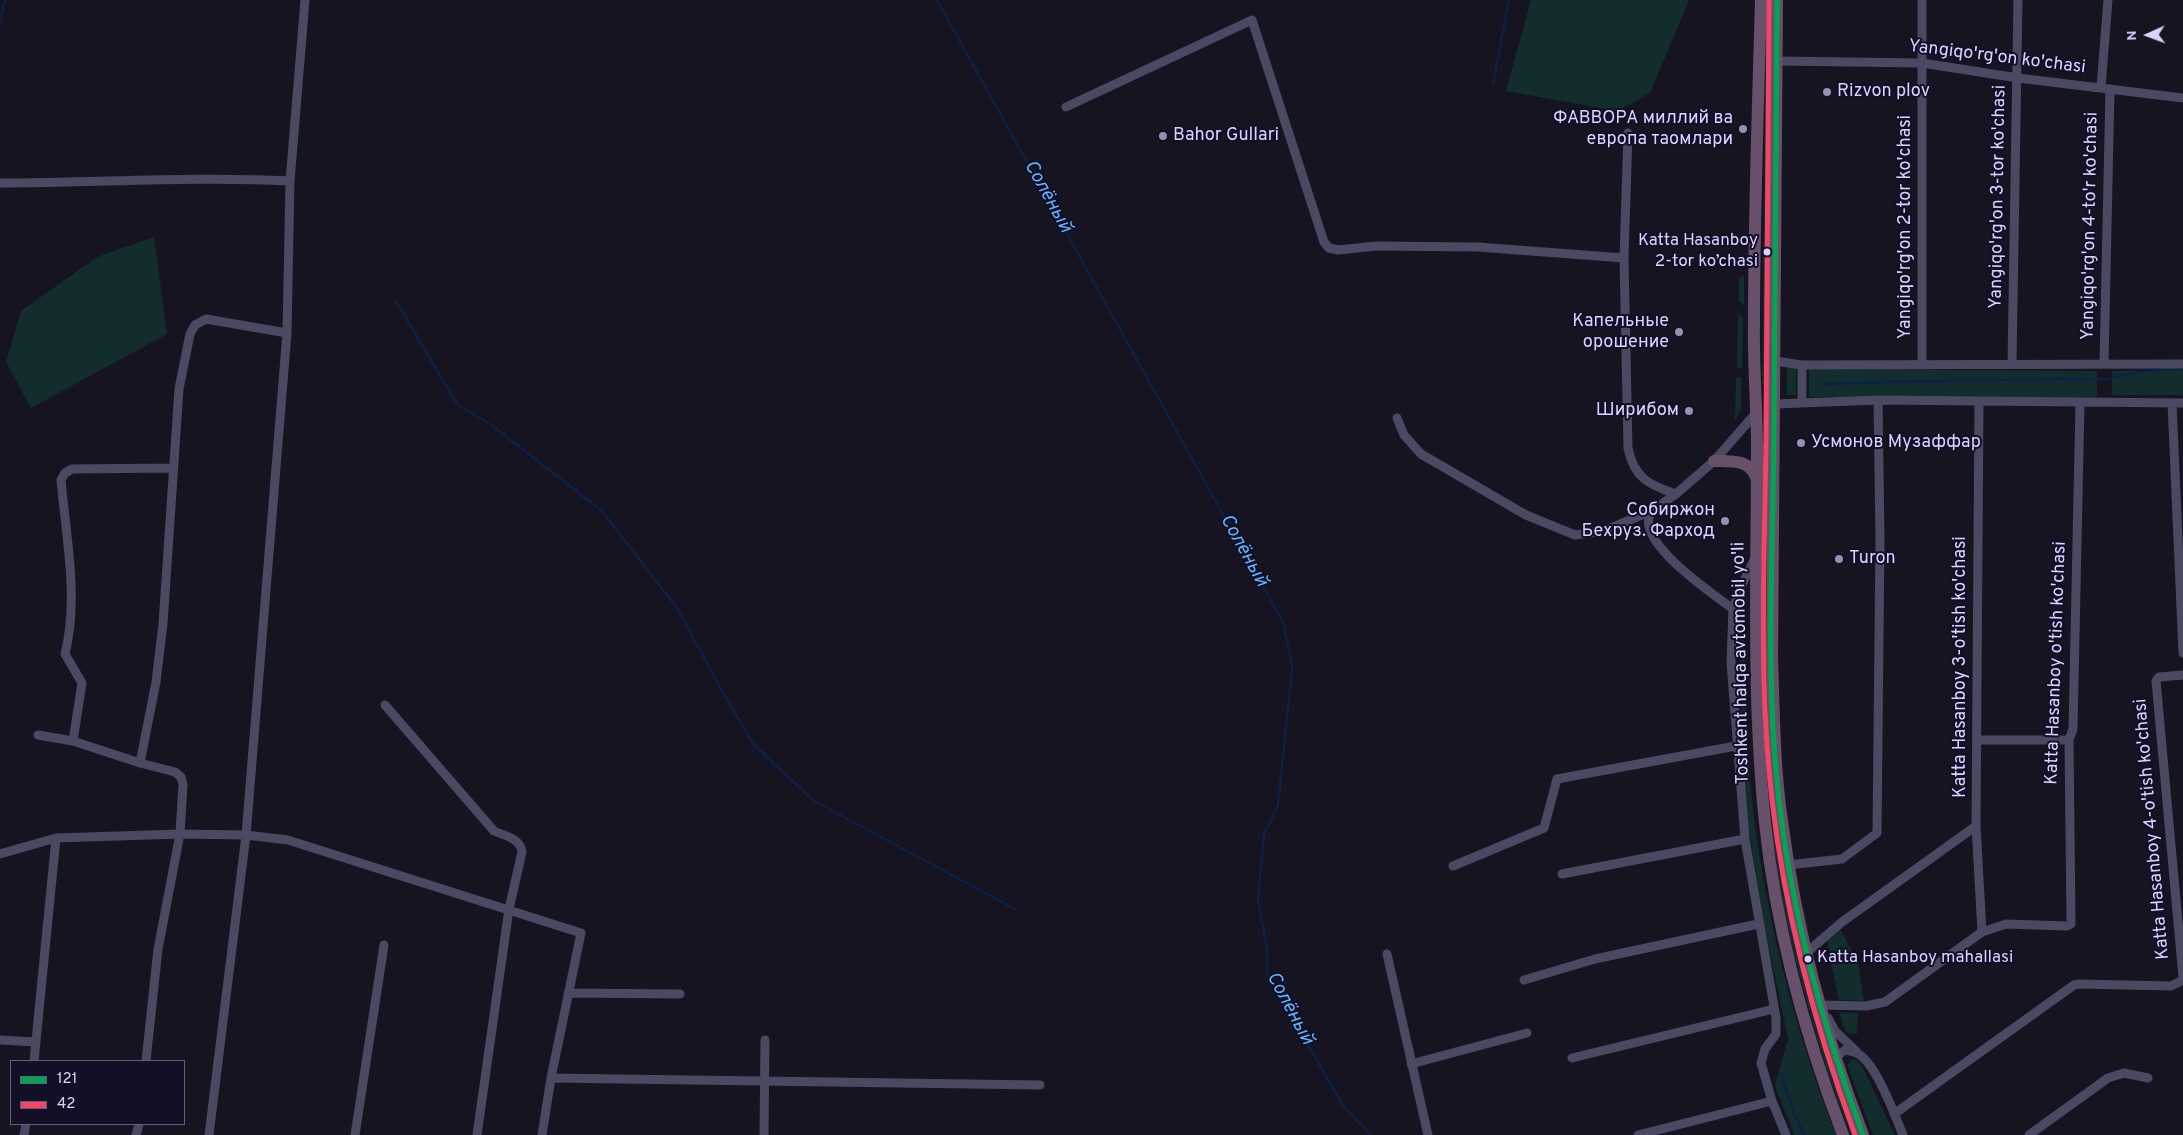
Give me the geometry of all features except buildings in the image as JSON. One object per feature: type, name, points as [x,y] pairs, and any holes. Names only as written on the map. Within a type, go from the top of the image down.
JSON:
[{"type":"highway","name":"Toshkent halqa avtomobil yo'li","points":[[1760,0],[1754,322],[1758,720],[1765,823],[1783,934],[1821,1074],[1843,1135]]},
{"type":"highway","name":"Toshkent halqa avtomobil yo'li","points":[[1777,0],[1772,667],[1778,783],[1788,865],[1806,952],[1836,1057],[1863,1135]]},
{"type":"highway","points":[[1756,413],[1775,404]]},
{"type":"highway","points":[[1714,461],[1736,461],[1745,464],[1754,472],[1757,480]]},
{"type":"street","points":[[209,1135],[246,835],[287,333],[290,181],[305,0]]},
{"type":"street","name":"Yangiqo'rg'on 2-tor ko'chasi","points":[[1922,0],[1922,364]]},
{"type":"street","name":"Yangiqo'rg'on 3-tor ko'chasi","points":[[2012,364],[2018,0]]},
{"type":"street","name":"Yangiqo'rg'on 4-to'r ko'chasi","points":[[2104,364],[2108,0]]},
{"type":"street","points":[[1066,107],[1252,20],[1324,242],[1329,248],[1338,250],[1376,246],[1478,247],[1624,258]]},
{"type":"street","name":"Yangiqo'rg'on ko'chasi","points":[[1777,61],[1922,62],[2018,78],[2183,98]]},
{"type":"street","points":[[1628,133],[1624,258],[1628,448],[1630,461],[1647,482],[1676,494]]},
{"type":"street","points":[[0,183],[249,179],[290,181]]},
{"type":"street","points":[[140,763],[156,682],[163,624],[179,389],[190,334],[195,325],[206,319],[287,333]]},
{"type":"street","points":[[1775,361],[1802,365],[2183,364]]},
{"type":"street","points":[[1802,365],[1802,403]]},
{"type":"street","points":[[1775,404],[1878,400],[2183,403]]},
{"type":"street","points":[[1788,865],[1842,859],[1877,833],[1880,548],[1878,400]]},
{"type":"street","name":"Katta Hasanboy 3-o'tish ko'chasi","points":[[1978,402],[1976,826],[1982,932]]},
{"type":"street","name":"Katta Hasanboy o'tish ko'chasi","points":[[1982,932],[2006,924],[2067,926],[2071,924],[2069,740],[2073,729],[2080,403]]},
{"type":"street","points":[[2172,403],[2183,653]]},
{"type":"street","points":[[1397,418],[1404,435],[1421,454],[1526,515],[1575,535],[1604,531],[1653,510],[1676,494],[1714,461],[1756,413]]},
{"type":"street","points":[[73,742],[82,682],[65,654],[70,633],[72,603],[61,480],[64,473],[72,469],[173,468]]},
{"type":"street","points":[[1653,510],[1648,519],[1650,531],[1670,560],[1733,609]]},
{"type":"street","points":[[1756,556],[1733,609],[1731,663],[1736,746],[1745,839],[1774,1009],[1776,1034],[1765,1049],[1761,1063],[1772,1101],[1786,1135]]},
{"type":"street","name":"Katta Hasanboy 4-o'tish ko'chasi","points":[[2183,675],[2158,678],[2156,681],[2183,979]]},
{"type":"street","points":[[385,705],[494,830],[517,841],[521,846],[522,852],[509,909],[477,1135]]},
{"type":"street","points":[[38,735],[73,742],[175,772],[181,777],[183,784],[180,834],[158,949],[146,1060]]},
{"type":"street","points":[[1977,740],[2069,740]]},
{"type":"street","points":[[1453,866],[1544,828],[1557,779],[1736,746]]},
{"type":"street","points":[[1806,952],[1842,922],[1976,826]]},
{"type":"street","points":[[0,854],[56,838],[180,834],[246,835],[288,840],[581,933],[551,1078],[542,1135]]},
{"type":"street","points":[[34,1060],[56,838]]},
{"type":"street","points":[[1562,874],[1745,839]]},
{"type":"street","points":[[1524,980],[1604,957],[1758,924]]},
{"type":"street","points":[[1820,1005],[1866,1006],[1885,1002],[1982,932]]},
{"type":"street","points":[[355,1135],[384,945]]},
{"type":"street","points":[[1388,954],[1428,1135]]},
{"type":"street","points":[[1894,1114],[2074,985],[2170,986],[2183,979]]},
{"type":"street","points":[[568,993],[680,994]]},
{"type":"street","points":[[1820,1005],[1836,1031],[1860,1054],[1879,1082],[1903,1135]]},
{"type":"street","points":[[1572,1058],[1774,1009]]},
{"type":"street","points":[[1411,1064],[1527,1033]]},
{"type":"street","points":[[0,1040],[36,1042]]},
{"type":"street","points":[[764,1135],[765,1040]]},
{"type":"street","points":[[1836,1057],[1846,1050],[1860,1054]]},
{"type":"street","points":[[2029,1135],[2108,1078],[2124,1073],[2148,1078]]},
{"type":"street","points":[[551,1078],[1040,1085]]},
{"type":"street","points":[[1638,1135],[1772,1101]]},
{"type":"green space","points":[[1531,0],[1689,0],[1650,93],[1617,111],[1506,91]]},
{"type":"green space","points":[[1766,0],[1771,0],[1768,389],[1762,384]]},
{"type":"green space","points":[[154,237],[167,334],[31,408],[6,362],[21,311],[97,257]]},
{"type":"green space","points":[[1744,275],[1744,306],[1739,301],[1739,278]]},
{"type":"green space","points":[[1738,313],[1743,318],[1742,368],[1739,369],[1737,368]]},
{"type":"green space","points":[[1787,368],[1796,368],[1796,395],[1787,395]]},
{"type":"green space","points":[[1809,369],[2097,371],[2097,398],[1809,397]]},
{"type":"green space","points":[[2183,370],[2183,395],[2112,395],[2112,371]]},
{"type":"green space","points":[[1736,378],[1741,378],[1741,409],[1735,421]]},
{"type":"green space","points":[[1768,443],[1771,780],[1778,843],[1793,926],[1820,1030],[1857,1135],[1851,1135],[1843,1116],[1812,1020],[1786,921],[1772,841],[1766,774],[1762,633],[1762,444]]},
{"type":"green space","points":[[1744,607],[1748,758],[1753,808],[1766,891],[1774,933],[1795,1015],[1821,1096],[1836,1135],[1794,1135],[1775,1086],[1788,1039],[1764,923],[1747,818],[1741,714],[1740,609]]},
{"type":"green space","points":[[1841,930],[1858,964],[1864,1001],[1839,1000],[1827,941]]},
{"type":"green space","points":[[1839,1012],[1858,1013],[1857,1034],[1846,1033]]},
{"type":"green space","points":[[1852,1059],[1857,1060],[1862,1066],[1895,1135],[1873,1135],[1847,1065]]},
{"type":"waterway","points":[[0,23],[5,0]]},
{"type":"waterway","name":"Солёный","points":[[937,0],[1284,624],[1292,668],[1278,806],[1264,835],[1258,899],[1267,950],[1267,975],[1344,1107],[1371,1135]]},
{"type":"waterway","points":[[1493,84],[1509,0]]},
{"type":"waterway","points":[[396,301],[457,404],[494,427],[602,511],[677,608],[754,745],[814,801],[1015,909]]},
{"type":"waterway","points":[[1823,384],[2107,379],[2145,371],[2183,369]]},
{"type":"waterway","points":[[1781,1074],[1794,1113],[1804,1135]]},
{"type":"transit line","name":"42","points":[[1769,0],[1763,616],[1768,754],[1778,843],[1793,928],[1827,1053],[1855,1135]]},
{"type":"transit line","name":"121","points":[[1777,0],[1771,616],[1772,709],[1775,755],[1785,844],[1801,928],[1822,1012],[1863,1135]]},
{"type":"place","name":"Rizvon plov","points":[[1827,92]]},
{"type":"place","name":"ФАВВОРА миллий ва европа таомлари","points":[[1743,129]]},
{"type":"place","name":"Bahor Gullari","points":[[1163,136]]},
{"type":"place","name":"Katta Hasanboy 2-tor ko’chasi","points":[[1767,252]]},
{"type":"place","name":"Капельные орошение","points":[[1679,332]]},
{"type":"place","name":"Ширибом","points":[[1689,411]]},
{"type":"place","name":"Усмонов Музаффар","points":[[1801,443]]},
{"type":"place","name":"Собиржон Бехруз. Фарход","points":[[1725,521]]},
{"type":"place","name":"Turon","points":[[1839,559]]},
{"type":"place","name":"Katta Hasanboy mahallasi","points":[[1808,959]]}]
